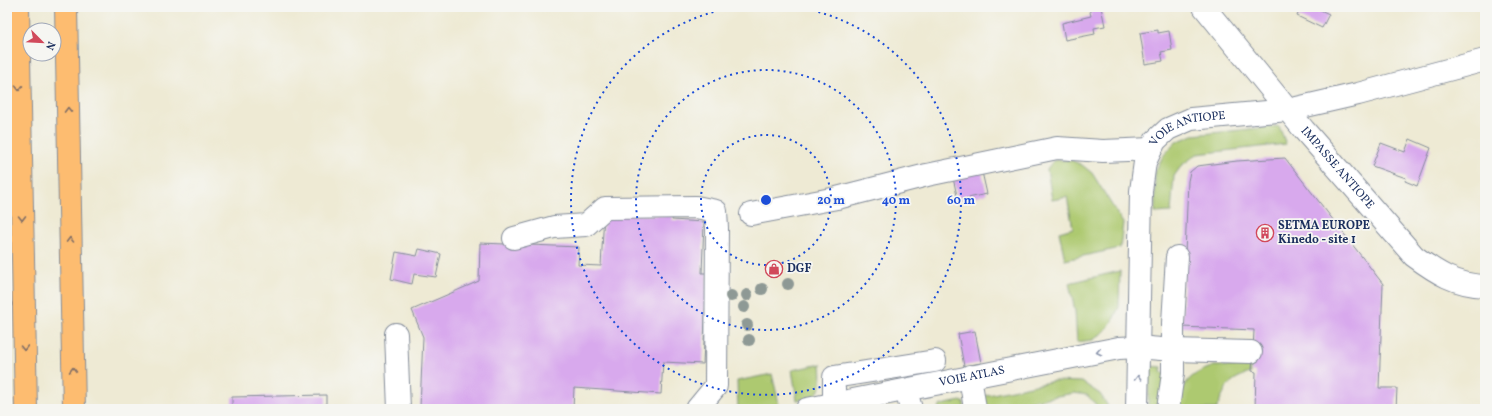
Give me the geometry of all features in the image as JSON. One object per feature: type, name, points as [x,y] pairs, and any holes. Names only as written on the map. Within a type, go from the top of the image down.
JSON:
[{"type":"highway","points":[[18,7],[26,409]]},
{"type":"highway","points":[[66,7],[74,409]]},
{"type":"street","name":"IMPASSE ANTIOPE","points":[[1204,7],[1304,130],[1414,256],[1434,271],[1453,280],[1474,286],[1485,286]]},
{"type":"street","name":"VOIE ANTIOPE","points":[[1137,409],[1141,191],[1145,162],[1155,141],[1168,129],[1191,120],[1288,110],[1358,94],[1485,60]]},
{"type":"street","points":[[751,214],[837,198],[927,175],[1057,148],[1104,151],[1151,149]]},
{"type":"street","points":[[514,238],[554,227],[586,225],[605,208],[696,208],[716,211],[716,386],[697,409]]},
{"type":"street","points":[[1168,409],[1173,373],[1173,323],[1177,257]]},
{"type":"street","points":[[396,334],[399,409]]},
{"type":"street","name":"VOIE ATLAS","points":[[807,409],[834,404],[908,399],[970,376],[1119,348],[1137,347],[1173,350],[1250,352]]},
{"type":"street","points":[[834,404],[834,377],[935,361]]},
{"type":"street","points":[[970,376],[975,409]]},
{"type":"green space","points":[[1279,126],[1286,144],[1197,154],[1182,165],[1174,176],[1171,212],[1155,213],[1155,172],[1163,156],[1176,142],[1193,135]]},
{"type":"green space","points":[[1071,160],[1082,165],[1092,173],[1123,223],[1120,248],[1065,260],[1059,232],[1073,228],[1067,197],[1052,200],[1047,169],[1053,161]]},
{"type":"green space","points":[[1120,271],[1119,307],[1113,320],[1105,331],[1093,340],[1077,342],[1075,311],[1069,283]]},
{"type":"green space","points":[[821,364],[821,384],[818,392],[808,399],[797,400],[792,370]]},
{"type":"green space","points":[[1149,366],[1162,367],[1161,372],[1166,375],[1162,409],[1148,409]]},
{"type":"green space","points":[[1214,366],[1250,366],[1251,373],[1237,378],[1229,384],[1217,409],[1180,409],[1182,392],[1188,381],[1198,373]]},
{"type":"green space","points":[[772,374],[779,404],[757,409],[738,409],[737,381]]},
{"type":"green space","points":[[1054,381],[1082,382],[1100,394],[1110,409],[1100,409],[1087,395],[1074,393],[987,409],[984,409],[979,397]]},
{"type":"green space","points":[[961,401],[964,403],[964,409],[938,409],[941,405]]},
{"type":"building","points":[[1101,7],[1105,26],[1094,28],[1095,34],[1065,40],[1062,23],[1091,16],[1089,8]]},
{"type":"building","points":[[1301,7],[1317,7],[1316,8],[1329,14],[1322,28],[1297,16]]},
{"type":"building","points":[[1158,30],[1158,33],[1169,31],[1172,50],[1161,52],[1163,61],[1145,64],[1140,33]]},
{"type":"building","points":[[1410,139],[1431,148],[1417,186],[1405,181],[1406,178],[1372,166],[1381,143],[1405,152]]},
{"type":"building","name":"SETMA EUROPE Kinedo - site 1","points":[[1285,158],[1383,284],[1379,388],[1397,388],[1396,409],[1255,409],[1256,372],[1252,371],[1254,330],[1182,327],[1188,181],[1190,172],[1197,166],[1237,161]]},
{"type":"building","points":[[982,172],[987,194],[958,200],[953,178]]},
{"type":"building","points":[[604,214],[673,216],[672,220],[704,222],[702,273],[707,273],[703,364],[663,362],[661,394],[574,388],[573,409],[425,409],[425,407],[420,407],[423,337],[412,310],[479,281],[480,243],[579,247],[578,265],[601,266]]},
{"type":"building","points":[[419,249],[441,254],[436,277],[414,274],[412,284],[391,279],[396,252],[417,256]]},
{"type":"building","points":[[975,331],[981,363],[964,366],[958,334]]},
{"type":"building","points":[[326,395],[326,409],[232,409],[232,397]]},
{"type":"place","name":"SETMA EUROPE Kinedo - site 1","points":[[1265,233]]},
{"type":"place","name":"DGF","points":[[774,269]]}]
